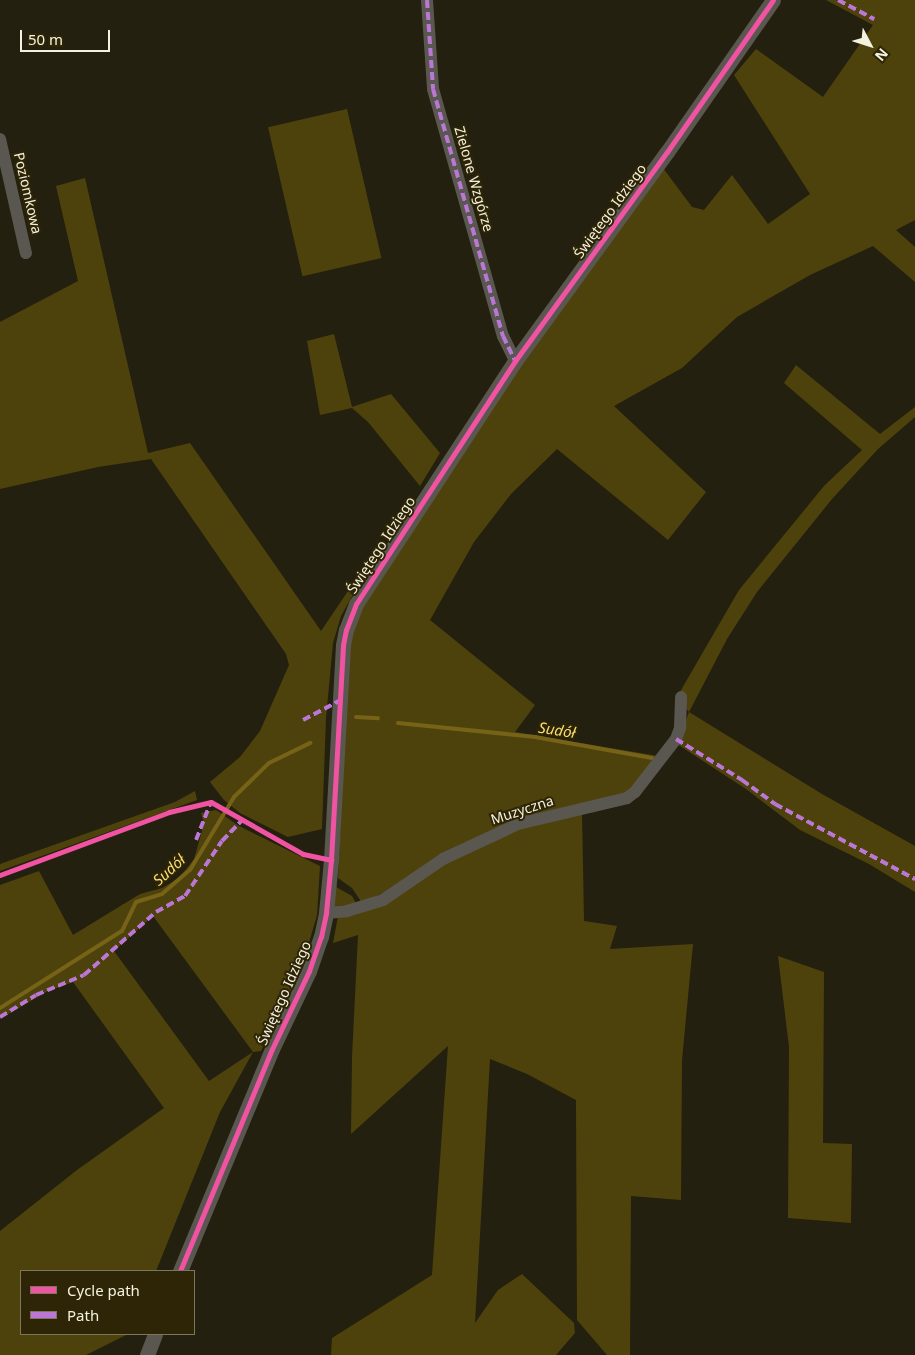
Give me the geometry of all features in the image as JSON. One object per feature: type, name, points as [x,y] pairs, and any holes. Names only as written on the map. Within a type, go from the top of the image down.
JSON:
[{"type":"street","name":"Zielone Wzgórze","points":[[427,0],[433,89],[503,336],[514,361]]},
{"type":"street","name":"Świętego Idziego","points":[[180,1270],[268,1057],[309,971],[321,937],[326,913],[332,850],[340,680],[346,630],[364,591],[514,361],[666,152],[773,0]]},
{"type":"street","name":"Poziomkowa","points":[[0,139],[26,253]]},
{"type":"street","name":"Muzyczna","points":[[326,913],[347,912],[383,900],[443,859],[518,824],[627,798],[635,792],[676,739],[680,728],[681,697]]},
{"type":"street","points":[[147,1355],[155,1335]]},
{"type":"shaded area","points":[[826,0],[915,0],[915,220],[896,230],[915,247],[915,282],[873,246],[810,275],[737,317],[682,368],[614,406],[706,492],[668,540],[557,449],[511,494],[474,542],[430,620],[535,705],[515,732],[658,756],[629,791],[609,799],[551,811],[362,903],[352,888],[338,878],[350,638],[361,608],[518,366],[663,168],[692,207],[704,210],[732,175],[768,224],[810,194],[734,75],[756,49],[823,97],[873,25]]},
{"type":"shaded area","points":[[347,109],[381,258],[302,276],[268,127]]},
{"type":"shaded area","points":[[85,178],[148,453],[190,443],[321,631],[371,557],[373,559],[341,616],[333,643],[326,718],[322,829],[288,837],[240,813],[224,800],[210,782],[240,757],[260,731],[289,665],[286,654],[151,459],[98,467],[0,489],[0,322],[78,281],[56,186]]},
{"type":"shaded area","points":[[334,334],[352,407],[391,394],[440,453],[420,486],[368,422],[352,408],[320,415],[307,341]]},
{"type":"shaded area","points":[[796,365],[880,434],[915,407],[915,417],[878,449],[832,499],[757,592],[727,639],[689,712],[677,697],[739,590],[824,486],[862,450],[784,383]]},
{"type":"shaded area","points":[[689,712],[822,794],[915,846],[915,892],[869,864],[800,830],[746,789],[677,744]]},
{"type":"shaded area","points":[[195,791],[197,800],[0,871],[0,864],[175,802]]},
{"type":"shaded area","points":[[216,810],[239,826],[320,866],[317,915],[302,967],[261,1051],[253,1052],[220,1112],[156,1270],[20,1270],[20,1335],[126,1335],[86,1355],[0,1355],[0,1231],[77,1170],[164,1108],[73,982],[46,992],[0,1019],[0,885],[39,871],[73,935],[140,894],[162,888],[179,878],[194,859],[204,824],[201,813]],"holes":[[[153,916],[253,1052],[209,1081],[114,951]]]},
{"type":"shaded area","points":[[582,812],[584,921],[617,926],[610,949],[693,944],[682,1060],[681,1200],[631,1196],[630,1355],[607,1355],[577,1320],[576,1100],[527,1074],[490,1059],[475,1323],[498,1290],[522,1274],[574,1323],[575,1333],[556,1355],[331,1355],[332,1338],[432,1275],[448,1046],[351,1134],[352,1057],[358,935],[333,943],[338,916],[448,860],[529,824]]},
{"type":"shaded area","points":[[336,887],[352,896],[357,905],[334,906]]},
{"type":"shaded area","points":[[778,956],[824,972],[823,1143],[852,1144],[851,1223],[788,1218],[789,1047]]},
{"type":"waterway","name":"Sudół","points":[[356,717],[378,718]]},
{"type":"waterway","name":"Sudół","points":[[398,723],[535,737],[652,758]]},
{"type":"waterway","name":"Sudół","points":[[0,1008],[122,931],[136,902],[162,894],[190,870],[234,797],[269,763],[310,743]]},
{"type":"marked path","points":[[427,0],[433,89],[503,336],[515,361]]},
{"type":"marked path","points":[[838,0],[874,19]]},
{"type":"marked path","points":[[303,720],[339,701]]},
{"type":"marked path","points":[[676,739],[742,780],[775,804],[915,879]]},
{"type":"marked path","points":[[196,840],[211,802]]},
{"type":"marked path","points":[[0,1017],[36,995],[84,975],[156,912],[185,896],[222,841],[241,821]]},
{"type":"cycle path","points":[[180,1270],[272,1049],[309,971],[321,937],[326,913],[331,860],[343,645],[346,630],[356,604],[515,361],[667,152],[773,0]]},
{"type":"cycle path","points":[[0,875],[169,812],[211,802],[303,854],[331,860]]}]
